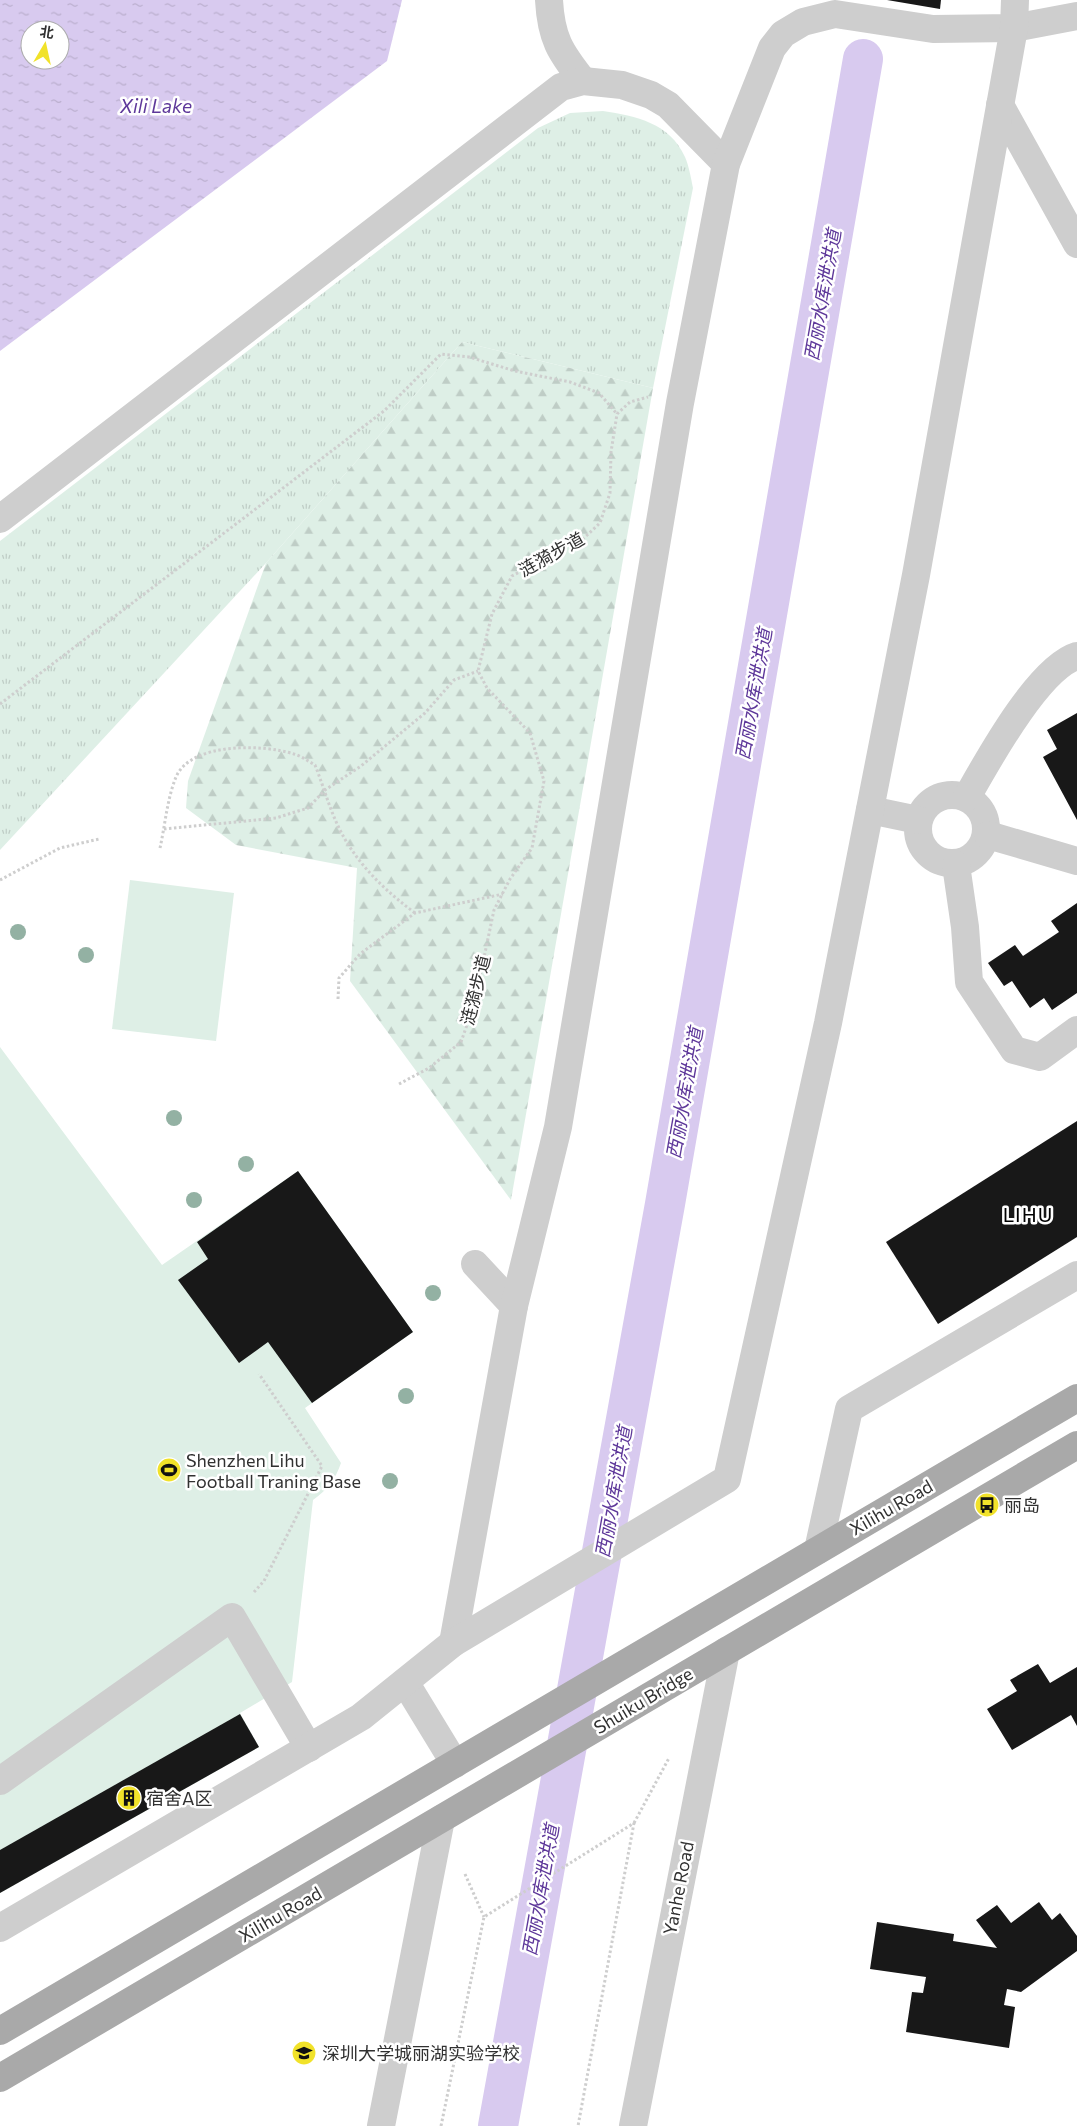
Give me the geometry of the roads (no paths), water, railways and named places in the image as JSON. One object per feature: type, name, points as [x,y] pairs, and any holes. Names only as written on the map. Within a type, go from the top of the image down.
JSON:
[{"type":"main road","name":"Xilihu Road","points":[[455,1764],[1077,1398]]},
{"type":"main road","points":[[726,1651],[1077,1445]]},
{"type":"main road","name":"Shuiku Bridge","points":[[560,1749],[726,1651]]},
{"type":"main road","name":"Xilihu Road","points":[[0,2078],[560,1749]]},
{"type":"main road","points":[[0,2031],[455,1764]]},
{"type":"street","points":[[549,0],[550,24],[559,50],[584,81]]},
{"type":"street","points":[[0,1928],[361,1717],[453,1643],[727,1479],[828,1023],[916,575],[1014,28],[1016,0]]},
{"type":"street","points":[[453,1643],[514,1306],[558,1127],[680,403],[726,164],[772,48],[783,34],[803,22],[835,14],[933,29],[1014,28],[1077,16]]},
{"type":"street","points":[[0,519],[561,87],[584,81],[622,85],[651,95],[668,105],[726,164]]},
{"type":"street","points":[[1000,105],[1077,244]]},
{"type":"street","points":[[967,797],[1007,728],[1039,688],[1066,660],[1077,656]]},
{"type":"street","points":[[947,794],[967,797],[984,813],[988,835],[977,856],[956,865],[934,860],[919,842],[918,820],[929,803],[947,794]]},
{"type":"street","points":[[870,810],[918,820]]},
{"type":"street","points":[[988,835],[1077,861]]},
{"type":"street","points":[[956,865],[966,927],[969,982],[1014,1050],[1040,1057],[1077,1030]]},
{"type":"street","points":[[475,1264],[514,1306]]},
{"type":"street","points":[[818,1550],[849,1409],[1077,1275]]},
{"type":"street","points":[[0,1781],[232,1617],[309,1748]]},
{"type":"street","name":"Yanhe Road","points":[[633,2126],[726,1651]]},
{"type":"street","points":[[405,1682],[455,1764]]},
{"type":"street","points":[[381,2126],[441,1818]]},
{"type":"water","name":"Xili Lake","points":[[0,0],[402,0],[387,61],[0,351]]},
{"type":"waterway","name":"西丽水库泄洪道","points":[[498,2126],[665,1204],[863,59]]},
{"type":"place","name":"Shenzhen Lihu Football Traning Base","points":[[169,1470]]},
{"type":"place","name":"丽岛","points":[[987,1505]]},
{"type":"place","name":"宿舍A区","points":[[129,1798]]},
{"type":"place","name":"深圳大学城丽湖实验学校","points":[[304,2053]]},
{"type":"district","name":"LIHU","points":[[1028,1214]]}]
